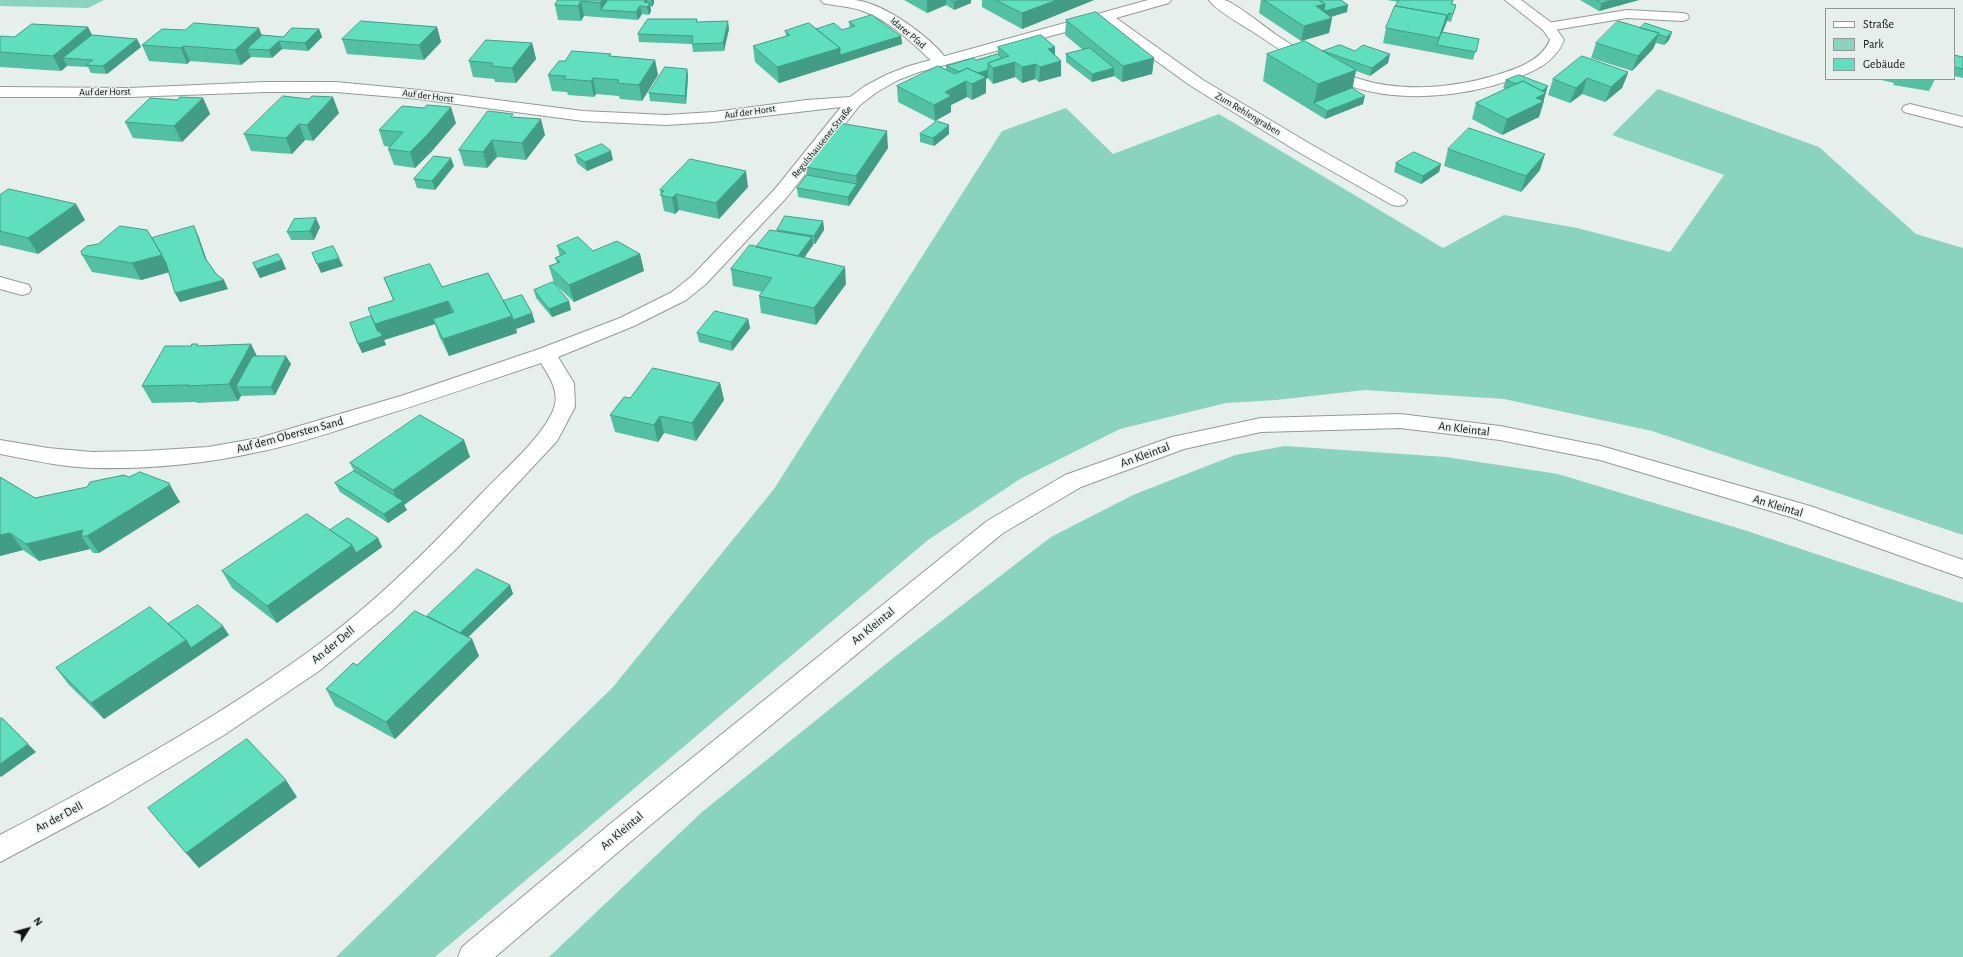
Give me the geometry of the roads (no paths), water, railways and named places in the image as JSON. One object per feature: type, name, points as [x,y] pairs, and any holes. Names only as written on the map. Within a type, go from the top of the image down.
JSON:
[{"type":"street","name":"Idarer Pfad","points":[[828,0],[857,3],[893,19],[940,61]]},
{"type":"street","name":"Regulshausener Straße","points":[[546,354],[658,308],[680,296],[699,280],[781,193],[854,102],[871,89],[893,77],[940,61],[1164,0]]},
{"type":"street","points":[[1216,0],[1269,36],[1328,72],[1350,81],[1376,88],[1397,90],[1436,90],[1472,86],[1525,70],[1544,58],[1554,49],[1556,40],[1548,27],[1512,0]]},
{"type":"street","points":[[1548,27],[1626,14],[1682,17]]},
{"type":"street","name":"Zum Rehlengraben","points":[[1106,16],[1197,83],[1306,149],[1398,202]]},
{"type":"street","name":"Auf der Horst","points":[[0,92],[65,93],[236,87],[337,87],[438,97],[584,117],[638,120],[706,118],[806,104],[854,102]]},
{"type":"street","points":[[1910,109],[1963,122]]},
{"type":"street","points":[[0,283],[22,289]]},
{"type":"street","name":"Auf dem Obersten Sand","points":[[0,448],[48,456],[92,460],[144,459],[208,454],[259,445],[351,419],[546,354]]},
{"type":"street","name":"An der Dell","points":[[0,850],[97,797],[215,727],[310,664],[384,604],[450,541],[548,436],[565,407],[564,384],[546,354]]},
{"type":"street","name":"An Kleintal","points":[[473,957],[620,832],[995,527],[1073,481],[1180,442],[1260,424],[1400,422],[1500,433],[1601,453],[1802,512],[1963,569]]}]
